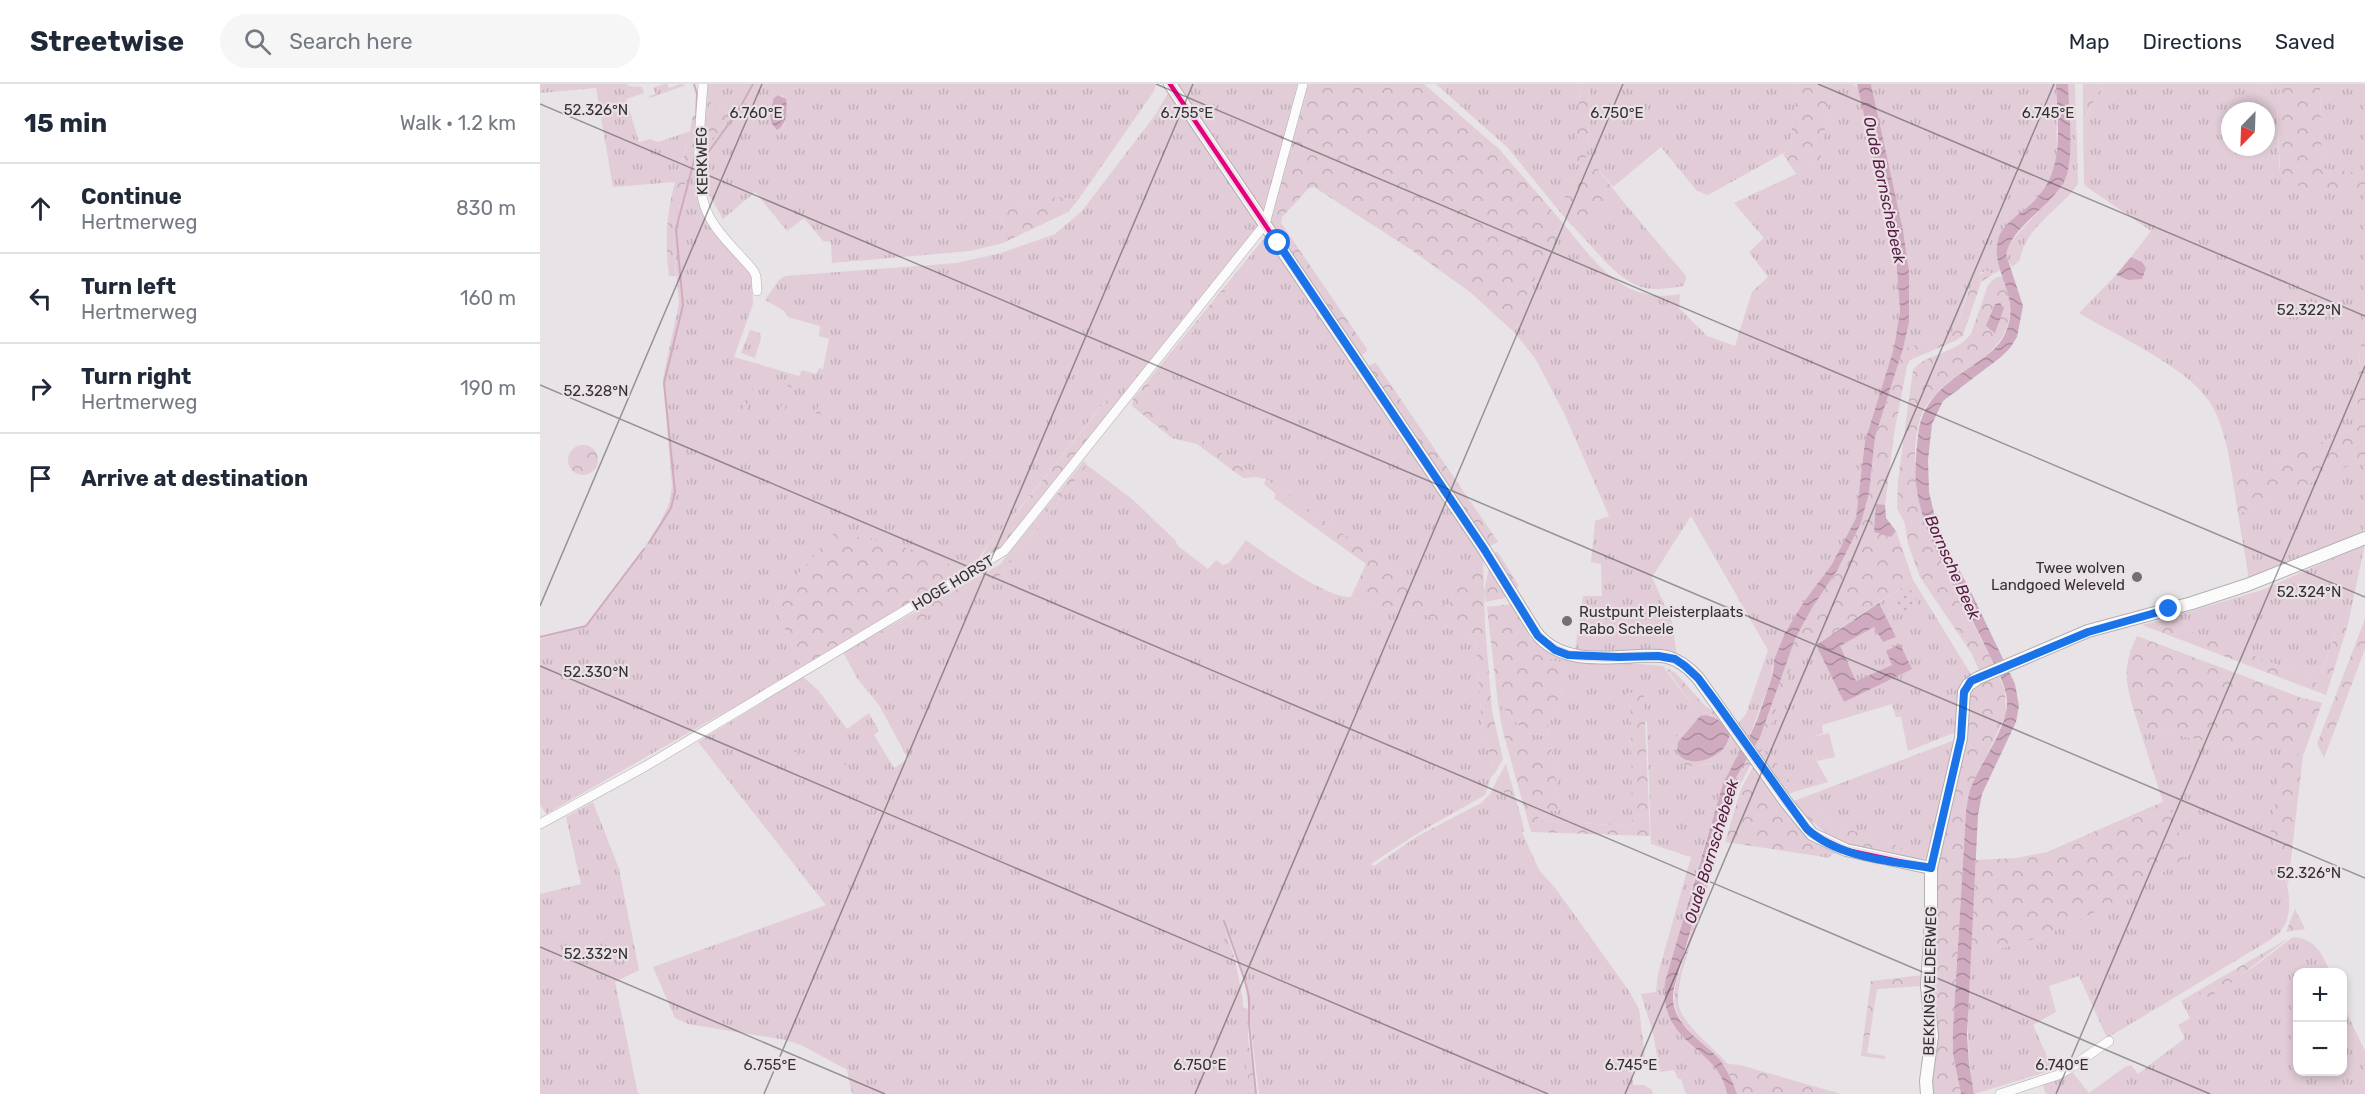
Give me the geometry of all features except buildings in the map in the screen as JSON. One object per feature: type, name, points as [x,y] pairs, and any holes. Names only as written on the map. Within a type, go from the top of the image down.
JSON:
[{"type":"street","name":"KERKWEG","points":[[703,84],[700,167],[704,207],[710,219],[753,270],[756,276],[757,291]]},
{"type":"street","points":[[1170,84],[1484,549],[1538,636],[1555,650],[1568,655],[1658,656],[1675,659],[1698,678],[1800,821],[1820,839],[1859,854],[1931,868]]},
{"type":"street","points":[[1265,224],[1303,84]]},
{"type":"street","name":"HOGE HORST","points":[[540,824],[646,766],[1000,554],[1265,224]]},
{"type":"street","name":"BEKKINGVELDERWEG","points":[[1927,1094],[1926,1081],[1932,1036],[1927,986],[1931,868],[1961,738],[1964,692],[1971,681],[2088,632],[2247,585],[2365,538]]},
{"type":"street","points":[[2000,1094],[2058,1075],[2109,1041]]},
{"type":"green space","points":[[540,84],[627,84],[642,87],[644,93],[626,99],[639,142],[650,139],[658,142],[691,131],[675,182],[613,187],[596,88],[540,93]]},
{"type":"green space","points":[[667,84],[669,88],[680,84],[686,85],[650,98],[649,96],[656,94],[653,88]]},
{"type":"green space","points":[[705,84],[1156,84],[1154,91],[1078,200],[1058,197],[1001,211],[1003,243],[970,251],[832,263],[831,242],[823,241],[804,218],[787,231],[755,192],[723,219],[704,186],[703,148],[726,124],[732,114],[703,98]],"holes":[[[778,95],[783,96],[787,111],[784,125],[775,129],[770,116],[771,107]]]},
{"type":"green space","points":[[1176,84],[1299,84],[1264,215]]},
{"type":"green space","points":[[1306,84],[1424,84],[1499,149],[1563,223],[1524,301],[1514,332],[1470,292],[1410,249],[1314,187],[1309,188],[1282,217],[1281,223],[1367,349],[1360,357],[1270,224]]},
{"type":"green space","points":[[1436,84],[1580,84],[1576,164],[1588,149],[1590,84],[1798,84],[1789,150],[1708,195],[1697,191],[1661,147],[1613,187],[1591,160],[1567,186],[1565,218],[1508,148]]},
{"type":"green space","points":[[1580,84],[1590,84],[1588,149],[1586,157],[1575,164]]},
{"type":"green space","points":[[1798,84],[1831,84],[1821,159],[1796,174],[1783,154],[1789,150]]},
{"type":"green space","points":[[1831,84],[1852,84],[1858,87],[1896,256],[1900,311],[1894,348],[1865,441],[1856,518],[1832,564],[1803,603],[1785,633],[1772,667],[1773,674],[1748,740],[1737,725],[1746,714],[1768,650],[1691,516],[1652,577],[1672,622],[1677,656],[1665,653],[1575,650],[1583,596],[1602,596],[1601,564],[1591,562],[1595,521],[1609,516],[1565,415],[1535,358],[1514,332],[1524,301],[1563,223],[1599,266],[1612,277],[1626,287],[1642,293],[1660,296],[1680,294],[1679,308],[1707,336],[1735,346],[1752,292],[1768,277],[1749,252],[1764,238],[1734,203],[1796,174],[1821,159]]},
{"type":"green space","points":[[1871,84],[2056,84],[2057,160],[2054,173],[2046,188],[2004,228],[1998,260],[2001,270],[1993,274],[1987,271],[1980,273],[1968,291],[1956,327],[1950,334],[1903,349],[1907,329],[1909,290],[1906,254]]},
{"type":"green space","points":[[2068,84],[2075,84],[2078,184],[2028,238],[2020,260],[2012,267],[2006,256],[2008,248],[2020,231],[2059,189],[2068,166],[2070,138]]},
{"type":"green space","points":[[2083,84],[2103,84],[2083,122]]},
{"type":"green space","points":[[2103,84],[2263,84],[2273,91],[2276,86],[2281,89],[2277,98],[2279,169],[2308,189],[2365,193],[2365,319],[2360,349],[2356,427],[2233,481],[2222,429],[2214,409],[2198,388],[2167,363],[2079,313],[2116,275],[2128,280],[2142,262],[2131,257],[2151,231],[2084,185],[2083,123]]},
{"type":"green space","points":[[2263,84],[2320,84],[2322,168],[2365,174],[2365,193],[2309,189],[2289,181],[2280,174],[2277,98],[2281,90],[2276,87],[2273,92]]},
{"type":"green space","points":[[2320,84],[2365,84],[2365,174],[2322,169]]},
{"type":"green space","points":[[1170,90],[1261,223],[1121,398],[1112,393],[966,573],[919,552],[835,533],[790,583],[775,606],[802,668],[546,814],[540,804],[540,639],[584,627],[642,551],[661,521],[670,501],[672,486],[663,378],[679,303],[673,235],[692,162],[697,193],[704,215],[751,274],[753,304],[734,357],[799,376],[802,370],[816,374],[819,368],[823,369],[829,339],[819,336],[820,326],[788,317],[783,310],[765,300],[779,280],[785,276],[957,263],[1001,253],[1055,234],[1082,211],[1156,114]]},
{"type":"green space","points":[[703,98],[732,114],[726,124],[703,148]]},
{"type":"green space","points":[[694,116],[696,116],[695,155],[683,190],[673,235],[676,276],[669,276],[668,217],[675,182]]},
{"type":"green space","points":[[1591,160],[1621,199],[1582,236],[1565,218],[1565,192],[1567,186]]},
{"type":"green space","points":[[1058,197],[1078,200],[1068,212],[1003,243],[1001,211]]},
{"type":"green space","points":[[1621,199],[1686,276],[1684,286],[1656,289],[1634,284],[1614,270],[1582,236]]},
{"type":"green space","points":[[1266,236],[1476,547],[1447,608],[1266,479],[1256,477],[1201,439],[1197,444],[1172,438],[1180,427],[1140,397],[1229,287],[1226,285]]},
{"type":"green space","points":[[1987,271],[1993,274],[1981,282],[1963,335],[1957,340],[1910,360],[1907,366],[1894,434],[1885,505],[1876,505],[1891,536],[1896,531],[1913,580],[1794,659],[1761,753],[1767,750],[1797,791],[1789,794],[1754,748],[1795,639],[1838,569],[1861,523],[1869,493],[1875,437],[1903,349],[1950,334],[1956,327],[1974,277]]},
{"type":"green space","points":[[2003,276],[2009,297],[2010,314],[2007,328],[2000,341],[1990,352],[1939,392],[1928,404],[1920,419],[1915,450],[1917,482],[1924,514],[1936,547],[1995,667],[1980,673],[1972,654],[1920,577],[1908,544],[1905,524],[1897,508],[1898,480],[1913,370],[1925,360],[1965,341],[1971,334],[1988,285],[1995,278]]},
{"type":"green space","points":[[1226,285],[1229,287],[1140,397],[1181,426],[1172,438],[1132,406],[1133,399]]},
{"type":"green space","points":[[2365,319],[2365,459],[2238,514],[2233,481],[2356,427],[2360,349]]},
{"type":"green space","points":[[750,330],[760,333],[761,338],[755,358],[741,353]]},
{"type":"green space","points":[[1376,363],[1498,542],[1488,547],[1369,369],[1371,364]]},
{"type":"green space","points":[[757,364],[760,365],[745,414],[741,413]]},
{"type":"green space","points":[[791,374],[795,375],[780,424],[776,423]]},
{"type":"green space","points":[[826,381],[831,382],[814,434],[810,433]]},
{"type":"green space","points":[[1113,392],[1121,398],[1004,547],[977,564],[989,544]]},
{"type":"green space","points":[[1201,439],[1256,477],[1243,478],[1197,444]]},
{"type":"green space","points":[[583,445],[594,449],[598,460],[594,471],[583,475],[572,471],[568,460],[572,449]]},
{"type":"green space","points":[[2365,459],[2365,530],[2247,581],[2248,573],[2238,514]]},
{"type":"green space","points":[[1084,461],[1087,465],[1010,563],[1004,559]]},
{"type":"green space","points":[[1087,465],[1132,499],[1175,540],[1178,546],[1208,569],[1216,560],[1223,565],[1229,563],[1246,540],[1297,575],[1328,591],[1380,608],[1419,611],[1476,638],[1482,729],[1495,773],[1491,777],[1485,795],[1418,833],[1371,864],[1374,866],[1418,836],[1481,803],[1490,794],[1498,778],[1539,870],[1556,889],[1629,991],[1639,1009],[1645,1057],[1632,1058],[1633,1085],[1644,1085],[1652,1090],[1653,1094],[1259,1094],[1246,989],[1238,959],[1223,922],[1232,960],[1235,960],[1243,1000],[1243,1043],[1251,1094],[858,1094],[857,1075],[801,1045],[786,1040],[688,1024],[675,1018],[653,967],[826,905],[698,742],[803,677],[818,690],[847,729],[869,713],[879,731],[874,735],[894,768],[908,759],[879,705],[857,678],[843,652],[852,647],[854,652],[1005,572],[1001,564],[1004,559],[1010,563]]},
{"type":"green space","points":[[1266,479],[1447,608],[1476,547],[1483,555],[1485,626],[1492,711],[1503,759],[1495,773],[1482,729],[1476,638],[1419,611],[1380,608],[1351,597],[1366,564],[1274,498],[1276,494],[1264,484]]},
{"type":"green space","points":[[835,532],[919,552],[966,573],[802,668],[775,606],[790,583]]},
{"type":"green space","points":[[2365,544],[2348,624],[2339,624],[2321,673],[2328,689],[2326,695],[2321,693],[2314,679],[2161,620],[2262,590]]},
{"type":"green space","points":[[1497,551],[1519,586],[1515,589],[1494,554]]},
{"type":"green space","points":[[1490,563],[1509,597],[1486,602],[1484,592]]},
{"type":"green space","points":[[1001,564],[1005,572],[916,623],[854,653],[852,647]]},
{"type":"green space","points":[[1913,580],[1972,676],[1956,732],[1908,751],[1901,717],[1896,717],[1892,704],[1822,725],[1823,733],[1812,737],[1817,762],[1828,782],[1797,791],[1767,750],[1760,754],[1794,659],[1816,645],[1844,702],[1893,665],[1856,682],[1839,646],[1874,627],[1896,637],[1879,603]]},
{"type":"green space","points":[[1911,590],[1918,604],[1898,615],[1891,602]]},
{"type":"green space","points":[[1512,604],[1530,638],[1545,649],[1547,661],[1563,662],[1561,702],[1548,725],[1549,734],[1540,735],[1526,731],[1498,703],[1487,607]]},
{"type":"green space","points":[[2365,619],[2365,649],[2324,758],[2317,744]]},
{"type":"green space","points":[[2161,620],[2314,679],[2321,693],[2142,625]]},
{"type":"green space","points":[[2339,624],[2348,624],[2328,689],[2321,674]]},
{"type":"green space","points":[[2137,636],[2299,697],[2322,703],[2306,748],[2263,739],[2246,743],[2239,748],[2139,727],[2127,682],[2128,661]]},
{"type":"green space","points":[[1545,649],[1572,658],[1663,666],[1698,713],[1673,741],[1674,757],[1684,764],[1699,766],[1716,762],[1735,733],[1744,747],[1723,785],[1696,873],[1664,993],[1667,1011],[1673,1025],[1714,1067],[1722,1079],[1727,1094],[1686,1094],[1681,1079],[1678,1079],[1674,1070],[1660,1072],[1653,1033],[1641,994],[1656,992],[1658,974],[1691,857],[1651,844],[1647,723],[1627,693],[1631,714],[1633,826],[1539,821],[1535,810],[1559,810],[1551,745],[1532,741],[1519,734],[1500,716],[1498,703],[1526,731],[1540,735],[1549,734],[1548,725],[1561,702],[1563,662],[1547,661]]},
{"type":"green space","points":[[1666,668],[1676,673],[1705,706],[1717,713],[1735,733],[1722,762],[1690,766],[1679,762],[1674,757],[1673,741],[1698,713]],"holes":[[[1710,715],[1725,725],[1713,756],[1702,760],[1687,761],[1678,742],[1700,716]]]},
{"type":"green space","points":[[1998,674],[2005,690],[2006,714],[1970,791],[1966,812],[1953,1029],[1953,1054],[1961,1094],[1931,1094],[1933,927],[1943,825],[1970,687]]},
{"type":"green space","points":[[1634,692],[1644,695],[1650,836],[1531,832],[1500,716],[1523,736],[1551,745],[1559,811],[1536,810],[1539,821],[1632,826],[1631,714],[1627,693]]},
{"type":"green space","points":[[2139,727],[2239,748],[2255,740],[2272,739],[2306,748],[2303,755],[2284,750],[2271,827],[2271,835],[2287,885],[2289,911],[2286,923],[2270,940],[2107,1038],[2079,976],[2049,986],[2056,1012],[2033,1025],[2053,1070],[1974,1094],[1968,1042],[1970,954],[2023,942],[2048,933],[2097,910],[2168,869],[2166,801],[2163,802]]},
{"type":"green space","points":[[1829,733],[1835,757],[1817,761],[1812,737]]},
{"type":"green space","points":[[1954,742],[1931,852],[1927,858],[1916,861],[1918,855],[1886,841],[1841,827],[1802,798]]},
{"type":"green space","points":[[2284,749],[2303,755],[2288,885],[2271,835]]},
{"type":"green space","points":[[795,752],[847,764],[794,755]]},
{"type":"green space","points":[[1749,755],[1753,760],[1736,793],[1682,972],[1678,996],[1680,1010],[1695,1031],[1728,1064],[1740,1065],[1841,1094],[1737,1094],[1723,1064],[1681,1021],[1674,1001],[1675,988],[1730,793]]},
{"type":"green space","points":[[1506,764],[1524,832],[1520,830],[1498,778]]},
{"type":"green space","points":[[1755,764],[1799,825],[1877,861],[1878,865],[1834,853],[1828,858],[1818,856],[1819,845],[1793,824],[1752,769]]},
{"type":"green space","points":[[1752,769],[1793,824],[1820,845],[1818,856],[1725,842],[1741,789]]},
{"type":"green space","points":[[1802,798],[1841,827],[1886,841],[1918,855],[1916,861],[1864,849],[1833,836],[1806,816],[1794,801]]},
{"type":"green space","points":[[2167,800],[2187,856],[2084,918],[2028,941],[1970,954],[1976,860],[2017,858],[2047,852]]},
{"type":"green space","points":[[593,802],[619,869],[639,970],[615,982],[638,1094],[540,1094],[540,894],[581,884],[566,817]]},
{"type":"green space","points":[[2295,909],[2305,929],[2286,932]]},
{"type":"green space","points":[[1223,922],[1235,960],[1232,960],[1219,926]]},
{"type":"green space","points":[[2293,937],[2301,938],[2317,948],[2328,968],[2293,968],[2293,1076],[2347,1076],[2347,1013],[2365,1051],[2365,1094],[2046,1094],[2042,1083],[2073,1073],[2089,1093],[2125,1067],[2131,1065],[2138,1074],[2185,1038],[2178,1025],[2190,1018],[2181,1001],[2198,991],[2206,998],[2255,966]]},
{"type":"green space","points":[[2289,938],[2223,989],[2206,998],[2198,991]]},
{"type":"green space","points":[[1923,975],[1923,986],[1877,989],[1867,1053],[1885,1056],[1885,1059],[1861,1056],[1871,981]]},
{"type":"green space","points":[[1243,1007],[1248,1009],[1248,1039],[1257,1094],[1251,1094],[1245,1061],[1242,1029]]},
{"type":"green space","points":[[847,1070],[857,1075],[858,1094],[852,1094]]},
{"type":"water","name":"Oude Bornschebeek","points":[[1857,84],[1871,84],[1903,231],[1909,271],[1909,322],[1903,349],[1875,437],[1869,493],[1861,523],[1838,569],[1795,639],[1760,737],[1735,779],[1674,987],[1674,1008],[1678,1017],[1691,1033],[1720,1060],[1730,1077],[1737,1094],[1727,1094],[1722,1078],[1713,1065],[1679,1033],[1671,1020],[1665,1003],[1665,982],[1723,784],[1757,720],[1773,674],[1774,660],[1785,633],[1803,603],[1832,564],[1856,518],[1865,441],[1894,348],[1900,311],[1896,256]]},
{"type":"water","name":"Bornsche Beek","points":[[2056,84],[2068,84],[2070,157],[2066,177],[2060,187],[2017,233],[2006,254],[2023,306],[2017,337],[2001,357],[1943,401],[1932,424],[1928,460],[1929,492],[1938,530],[2015,684],[2019,706],[2016,722],[1982,794],[1978,815],[1967,1035],[1974,1094],[1961,1094],[1953,1054],[1953,1029],[1966,812],[1970,790],[2003,723],[2007,702],[2000,676],[1937,551],[1921,510],[1915,470],[1918,436],[1925,410],[1932,399],[1950,382],[1992,351],[2004,336],[2009,322],[2010,309],[2009,297],[1998,264],[1998,240],[2004,228],[2035,200],[2052,175],[2058,146]]},
{"type":"water","points":[[778,95],[786,99],[786,112],[783,124],[777,130],[770,115],[774,98]]},
{"type":"water","points":[[2131,257],[2142,262],[2146,268],[2142,279],[2128,280],[2116,275]]},
{"type":"water","points":[[2000,303],[2004,308],[1995,333],[1986,326],[1995,304]]},
{"type":"water","points":[[1876,504],[1885,505],[1886,518],[1896,531],[1891,537],[1874,532]]},
{"type":"water","points":[[1879,603],[1896,637],[1883,642],[1874,627],[1840,646],[1856,681],[1892,665],[1886,651],[1900,644],[1912,669],[1844,702],[1816,645]]},
{"type":"water","points":[[1706,715],[1717,719],[1725,727],[1730,734],[1727,743],[1721,751],[1710,758],[1698,761],[1686,760],[1677,752],[1678,742],[1700,716]]},
{"type":"waterway","points":[[694,84],[697,94],[696,118]]},
{"type":"waterway","points":[[707,154],[738,111],[753,84]]},
{"type":"waterway","points":[[649,543],[671,508],[675,492],[664,383],[683,305],[676,229],[695,157]]},
{"type":"waterway","points":[[540,637],[586,626],[644,549]]},
{"type":"waterway","points":[[1224,921],[1249,997],[1249,1024],[1256,1094]]},
{"type":"transit line","points":[[1170,84],[1484,549],[1535,631],[1545,642],[1556,649],[1582,657],[1660,656],[1672,658],[1688,668],[1698,678],[1786,802],[1812,834],[1846,850],[1931,868]]},
{"type":"place","name":"Twee wolven Landgoed Weleveld","points":[[2137,577]]},
{"type":"place","name":"Rustpunt Pleisterplaats Rabo Scheele","points":[[1567,621]]},
{"type":"route","points":[[1278,243],[1484,549],[1538,636],[1555,650],[1568,655],[1666,656],[1691,670],[1807,829],[1820,839],[1835,846],[1859,854],[1931,868],[1961,738],[1964,692],[1971,681],[2088,632],[2169,609]]}]
